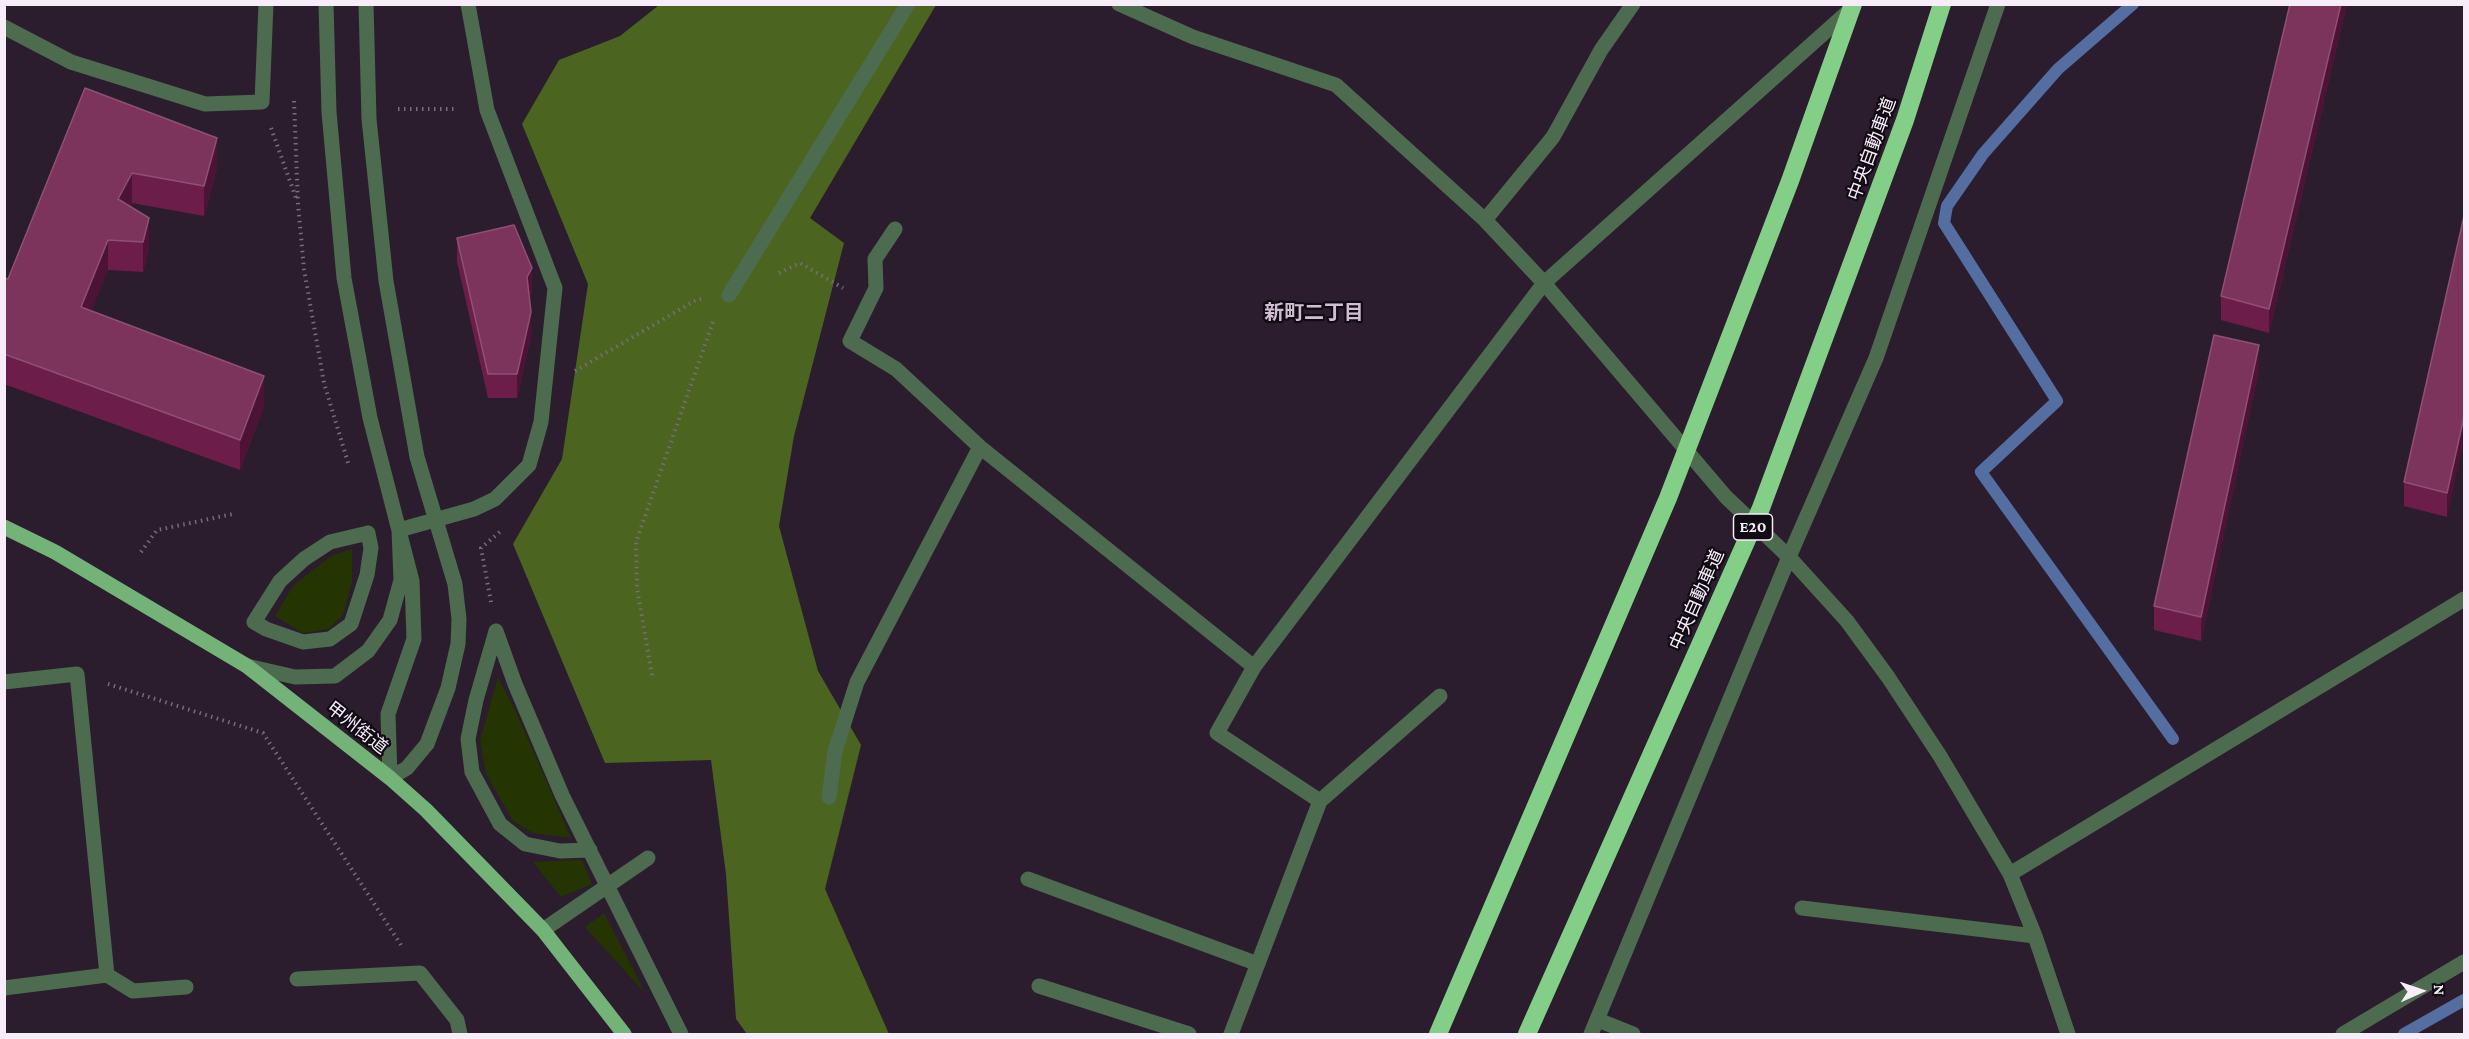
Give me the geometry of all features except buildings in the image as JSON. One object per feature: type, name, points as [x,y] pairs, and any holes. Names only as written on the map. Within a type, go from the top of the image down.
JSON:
[{"type":"highway","points":[[1438,1035],[1668,498],[1790,181],[1855,4]]},
{"type":"highway","name":"中央自動車道","points":[[1527,1035],[1761,508],[1905,120],[1942,4]]},
{"type":"main road","name":"甲州街道","points":[[4,527],[55,552],[247,666],[390,778],[426,810],[543,930],[624,1035]]},
{"type":"street","points":[[4,27],[71,62],[205,104],[262,102],[266,4]]},
{"type":"street","points":[[326,4],[329,112],[344,278],[370,418],[412,582],[414,639],[388,714],[390,778],[407,768],[427,744],[448,688],[458,644],[459,619],[455,584],[417,457],[386,281],[369,119],[366,4]]},
{"type":"street","points":[[399,530],[474,509],[495,499],[529,465],[541,422],[555,288],[487,110],[468,4]]},
{"type":"street","points":[[729,295],[908,4]]},
{"type":"street","points":[[1119,4],[1193,37],[1336,85],[1485,220],[1544,283],[1726,498],[1788,557],[1848,621],[1888,677],[1940,756],[2010,874],[2035,936],[2068,1035]]},
{"type":"street","points":[[1485,220],[1553,137],[1601,50],[1633,4]]},
{"type":"street","points":[[1320,801],[1217,733],[1254,667],[1544,283],[1766,87],[1855,4]]},
{"type":"street","points":[[1592,1035],[1788,557],[1876,358],[1998,4]]},
{"type":"street","points":[[895,229],[875,259],[876,288],[850,341],[896,369],[980,447],[1254,667]]},
{"type":"street","points":[[829,797],[836,751],[857,682],[980,447]]},
{"type":"street","points":[[247,666],[295,677],[335,676],[368,651],[390,620],[400,580],[399,530]]},
{"type":"street","points":[[368,533],[371,548],[367,575],[351,624],[330,639],[303,642],[266,630],[254,622],[280,580],[304,559],[330,542],[368,533]]},
{"type":"street","points":[[2010,874],[2464,599]]},
{"type":"street","points":[[496,631],[476,700],[468,740],[472,772],[500,824],[525,844],[560,851],[590,850]]},
{"type":"street","points":[[496,631],[514,684],[562,795],[681,1035]]},
{"type":"street","points":[[4,682],[77,674],[107,975]]},
{"type":"street","points":[[1231,1035],[1320,801],[1440,696]]},
{"type":"street","points":[[543,930],[648,858]]},
{"type":"street","points":[[1028,879],[1258,964]]},
{"type":"street","points":[[1802,908],[2035,936]]},
{"type":"street","points":[[2343,1035],[2464,963]]},
{"type":"street","points":[[297,979],[420,974],[457,1020],[460,1035]]},
{"type":"street","points":[[4,988],[107,975],[133,991],[186,987]]},
{"type":"street","points":[[1040,986],[1189,1035]]},
{"type":"street","points":[[1598,1020],[1633,1035]]},
{"type":"path","points":[[262,102],[298,204]]},
{"type":"path","points":[[394,109],[487,110]]},
{"type":"path","points":[[544,390],[696,300],[729,295],[800,263],[869,303]]},
{"type":"path","points":[[652,675],[637,588],[636,542],[712,322],[729,295]]},
{"type":"path","points":[[141,552],[157,530],[233,514]]},
{"type":"path","points":[[496,631],[481,548],[509,524]]},
{"type":"path","points":[[77,674],[263,733],[420,974]]},
{"type":"green space","points":[[659,5],[936,5],[810,218],[844,243],[794,436],[779,526],[818,671],[861,745],[825,889],[889,1034],[747,1034],[736,1019],[726,874],[711,760],[605,763],[513,544],[562,459],[588,284],[522,124],[559,60],[620,36]]},
{"type":"green space","points":[[352,549],[352,581],[343,615],[328,629],[303,633],[275,616],[293,586],[331,556]]},
{"type":"green space","points":[[498,677],[516,712],[571,838],[533,833],[513,821],[486,774],[480,741]]},
{"type":"green space","points":[[582,860],[592,884],[561,897],[533,862]]},
{"type":"green space","points":[[604,913],[646,994],[585,927]]},
{"type":"waterway","points":[[2133,4],[2058,69],[1983,154],[1947,206],[1944,223],[2057,401],[1981,472],[2173,739]]},
{"type":"waterway","points":[[2404,1034],[2464,1000]]},
{"type":"district","name":"新町二丁目","points":[[1314,313]]}]
